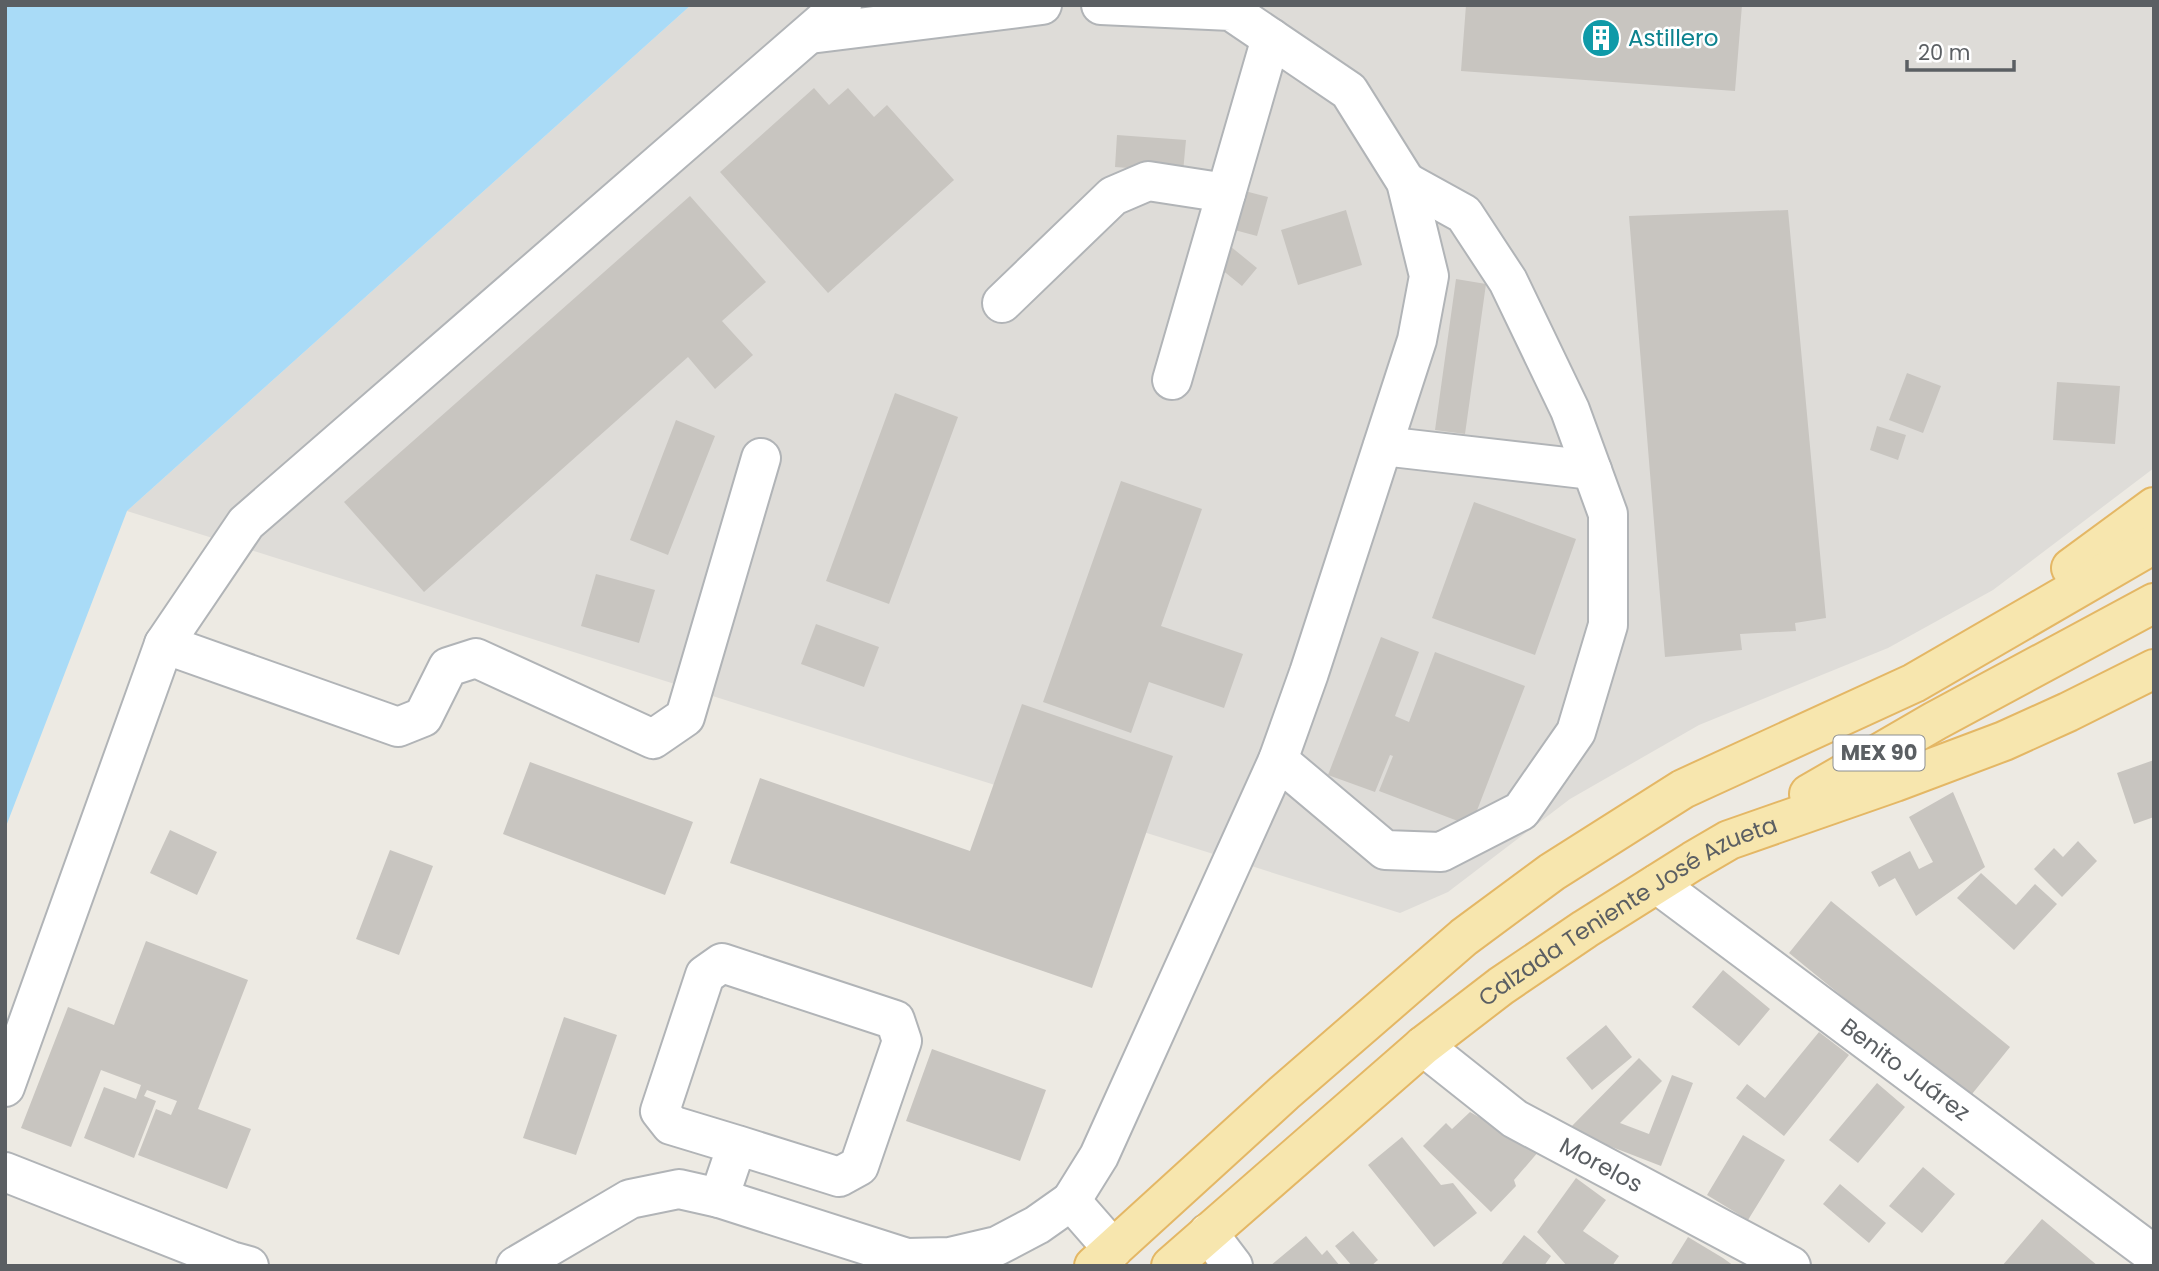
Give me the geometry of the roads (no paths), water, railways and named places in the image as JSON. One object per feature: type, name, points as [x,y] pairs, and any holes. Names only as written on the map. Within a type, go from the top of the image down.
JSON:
[{"type":"main road","points":[[1914,683],[2154,507]]},
{"type":"main road","points":[[1103,1257],[1284,1093],[1464,937],[1552,872],[1684,789],[1914,683],[2154,544]]},
{"type":"main road","name":"MEX 90","points":[[1729,840],[1935,721],[2154,603]]},
{"type":"main road","name":"Calzada Teniente José Azueta","points":[[1171,1266],[1423,1046],[1501,986],[1729,840],[2004,741],[2154,669]]},
{"type":"main road","points":[[1464,937],[1501,986]]},
{"type":"street","points":[[5,1087],[164,644],[246,523],[842,5]]},
{"type":"street","points":[[810,34],[870,5]]},
{"type":"street","points":[[810,34],[1042,5]]},
{"type":"street","points":[[516,1266],[630,1199],[679,1189],[719,1198],[907,1258],[950,1257],[997,1246],[1071,1201],[1099,1156],[1278,760],[1417,340],[1429,276],[1406,182],[1349,92],[1231,11],[1101,5]]},
{"type":"street","points":[[1172,380],[1271,38]]},
{"type":"street","points":[[1002,303],[1113,196],[1148,181],[1226,192]]},
{"type":"street","points":[[1278,760],[1385,850],[1441,852],[1521,811],[1576,732],[1608,625],[1608,514],[1570,410],[1508,281],[1464,214],[1406,182]]},
{"type":"street","points":[[1383,446],[1592,470]]},
{"type":"street","points":[[164,644],[398,727],[424,717],[448,667],[476,658],[653,739],[685,717],[761,458]]},
{"type":"street","name":"Benito Juárez","points":[[1657,884],[2154,1255]]},
{"type":"street","points":[[722,963],[895,1020],[902,1041],[859,1166],[839,1177],[737,1145],[671,1125],[660,1111],[705,975],[722,963]]},
{"type":"street","name":"Morelos","points":[[1423,1046],[1515,1119],[1791,1266]]},
{"type":"street","points":[[719,1198],[737,1145]]},
{"type":"street","points":[[5,1172],[237,1264]]},
{"type":"street","points":[[1071,1201],[1103,1257]]},
{"type":"street","points":[[1209,1233],[1233,1266]]},
{"type":"water","points":[[5,5],[691,5],[127,511],[5,829]]},
{"type":"place","name":"Astillero","points":[[1601,38]]}]
